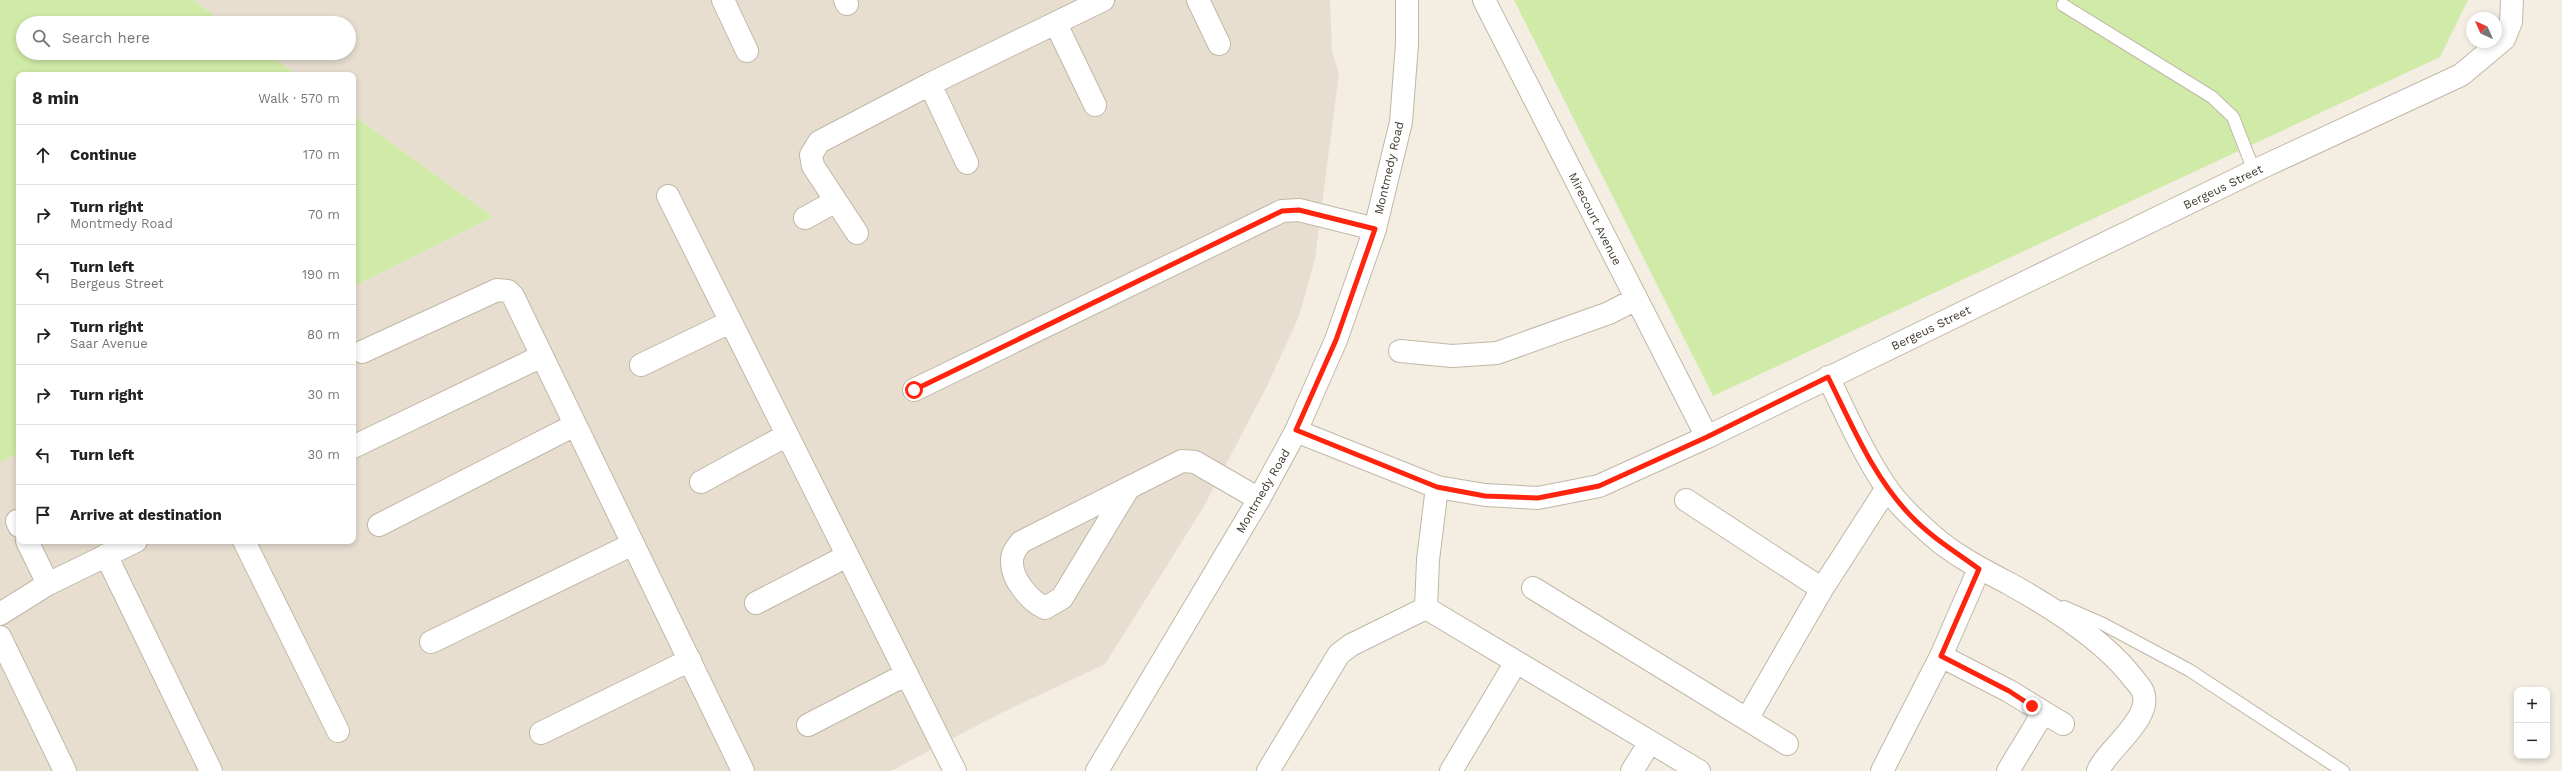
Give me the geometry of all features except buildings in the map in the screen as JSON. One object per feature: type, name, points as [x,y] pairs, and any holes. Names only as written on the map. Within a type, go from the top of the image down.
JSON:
[{"type":"street","points":[[723,0],[747,51]]},
{"type":"street","points":[[857,232],[813,166],[811,155],[814,148],[827,137],[930,84],[1104,0]]},
{"type":"street","points":[[1198,0],[1219,44]]},
{"type":"street","name":"Montmedy Road","points":[[1097,771],[1259,499],[1296,430],[1336,340],[1375,229],[1401,122],[1407,44],[1407,0]]},
{"type":"street","name":"Mirecourt Avenue","points":[[1484,0],[1707,437]]},
{"type":"street","name":"Bergeus Street","points":[[1296,430],[1437,487],[1485,496],[1538,498],[1599,486],[1707,437],[2254,171],[2461,75],[2504,38],[2511,22],[2512,0]]},
{"type":"street","points":[[1056,24],[1095,105]]},
{"type":"street","points":[[930,84],[967,163]]},
{"type":"street","points":[[668,196],[955,771]]},
{"type":"street","points":[[805,218],[836,201]]},
{"type":"street","points":[[914,390],[1282,211],[1299,210],[1375,229]]},
{"type":"street","points":[[362,352],[497,290],[537,359],[685,662],[743,771]]},
{"type":"street","points":[[1400,351],[1452,356],[1497,352],[1609,312],[1636,299]]},
{"type":"street","points":[[641,365],[730,322]]},
{"type":"street","points":[[356,447],[537,359]]},
{"type":"street","points":[[1828,377],[1887,488],[1911,516],[1936,538],[1979,569],[2009,584],[2078,628],[2121,664],[2143,692],[2144,701],[2141,711],[2129,732],[2098,771]]},
{"type":"street","points":[[379,524],[570,428]]},
{"type":"street","points":[[701,482],[787,435]]},
{"type":"street","points":[[1128,489],[1062,598],[1045,608],[1036,604],[1026,594],[1012,562],[1014,551],[1021,542],[1182,461],[1195,462],[1259,499]]},
{"type":"street","points":[[1426,608],[1428,560],[1437,487]]},
{"type":"street","points":[[1747,719],[1822,589],[1887,488]]},
{"type":"street","points":[[1686,500],[1822,589]]},
{"type":"street","points":[[28,544],[48,584]]},
{"type":"street","points":[[0,614],[48,584],[130,544]]},
{"type":"street","points":[[245,544],[338,731]]},
{"type":"street","points":[[431,642],[628,546]]},
{"type":"street","points":[[106,556],[211,771]]},
{"type":"street","points":[[756,603],[847,556]]},
{"type":"street","points":[[1882,771],[1941,656],[1979,569]]},
{"type":"street","points":[[1533,588],[1787,744]]},
{"type":"street","points":[[1426,608],[1699,771]]},
{"type":"street","points":[[1268,771],[1339,654],[1351,645],[1426,608]]},
{"type":"street","points":[[0,637],[65,771]]},
{"type":"street","points":[[1941,656],[2009,691],[2063,724]]},
{"type":"street","points":[[541,733],[685,662]]},
{"type":"street","points":[[685,662],[728,771]]},
{"type":"street","points":[[1451,771],[1516,662]]},
{"type":"street","points":[[808,725],[907,674]]},
{"type":"street","points":[[2008,771],[2043,713]]},
{"type":"street","points":[[1632,771],[1650,742]]},
{"type":"lane","points":[[2062,5],[2212,97],[2233,117],[2254,171]]},
{"type":"lane","points":[[2009,584],[2104,624],[2189,670],[2343,771]]},
{"type":"shaded area","points":[[193,0],[1330,0],[1332,52],[1339,73],[1315,259],[1299,316],[1266,388],[1203,508],[1105,664],[999,714],[891,771],[0,771],[0,462],[16,454],[16,544],[356,544],[356,286],[493,217],[356,117],[356,72],[293,72],[277,60],[356,60],[356,16],[215,16]]},
{"type":"green space","points":[[0,0],[193,0],[215,16],[16,16],[16,60],[277,60],[293,72],[16,72],[16,454],[0,462]]},
{"type":"green space","points":[[1514,0],[2468,0],[2440,57],[1713,396]]},
{"type":"green space","points":[[356,117],[493,217],[356,286]]},
{"type":"route","points":[[914,390],[1282,211],[1299,210],[1375,229],[1336,340],[1296,430],[1437,487],[1485,496],[1538,498],[1599,486],[1707,437],[1828,377],[1872,463],[1887,488],[1911,516],[1936,538],[1979,569],[1941,656],[1982,676],[2032,706]]}]
